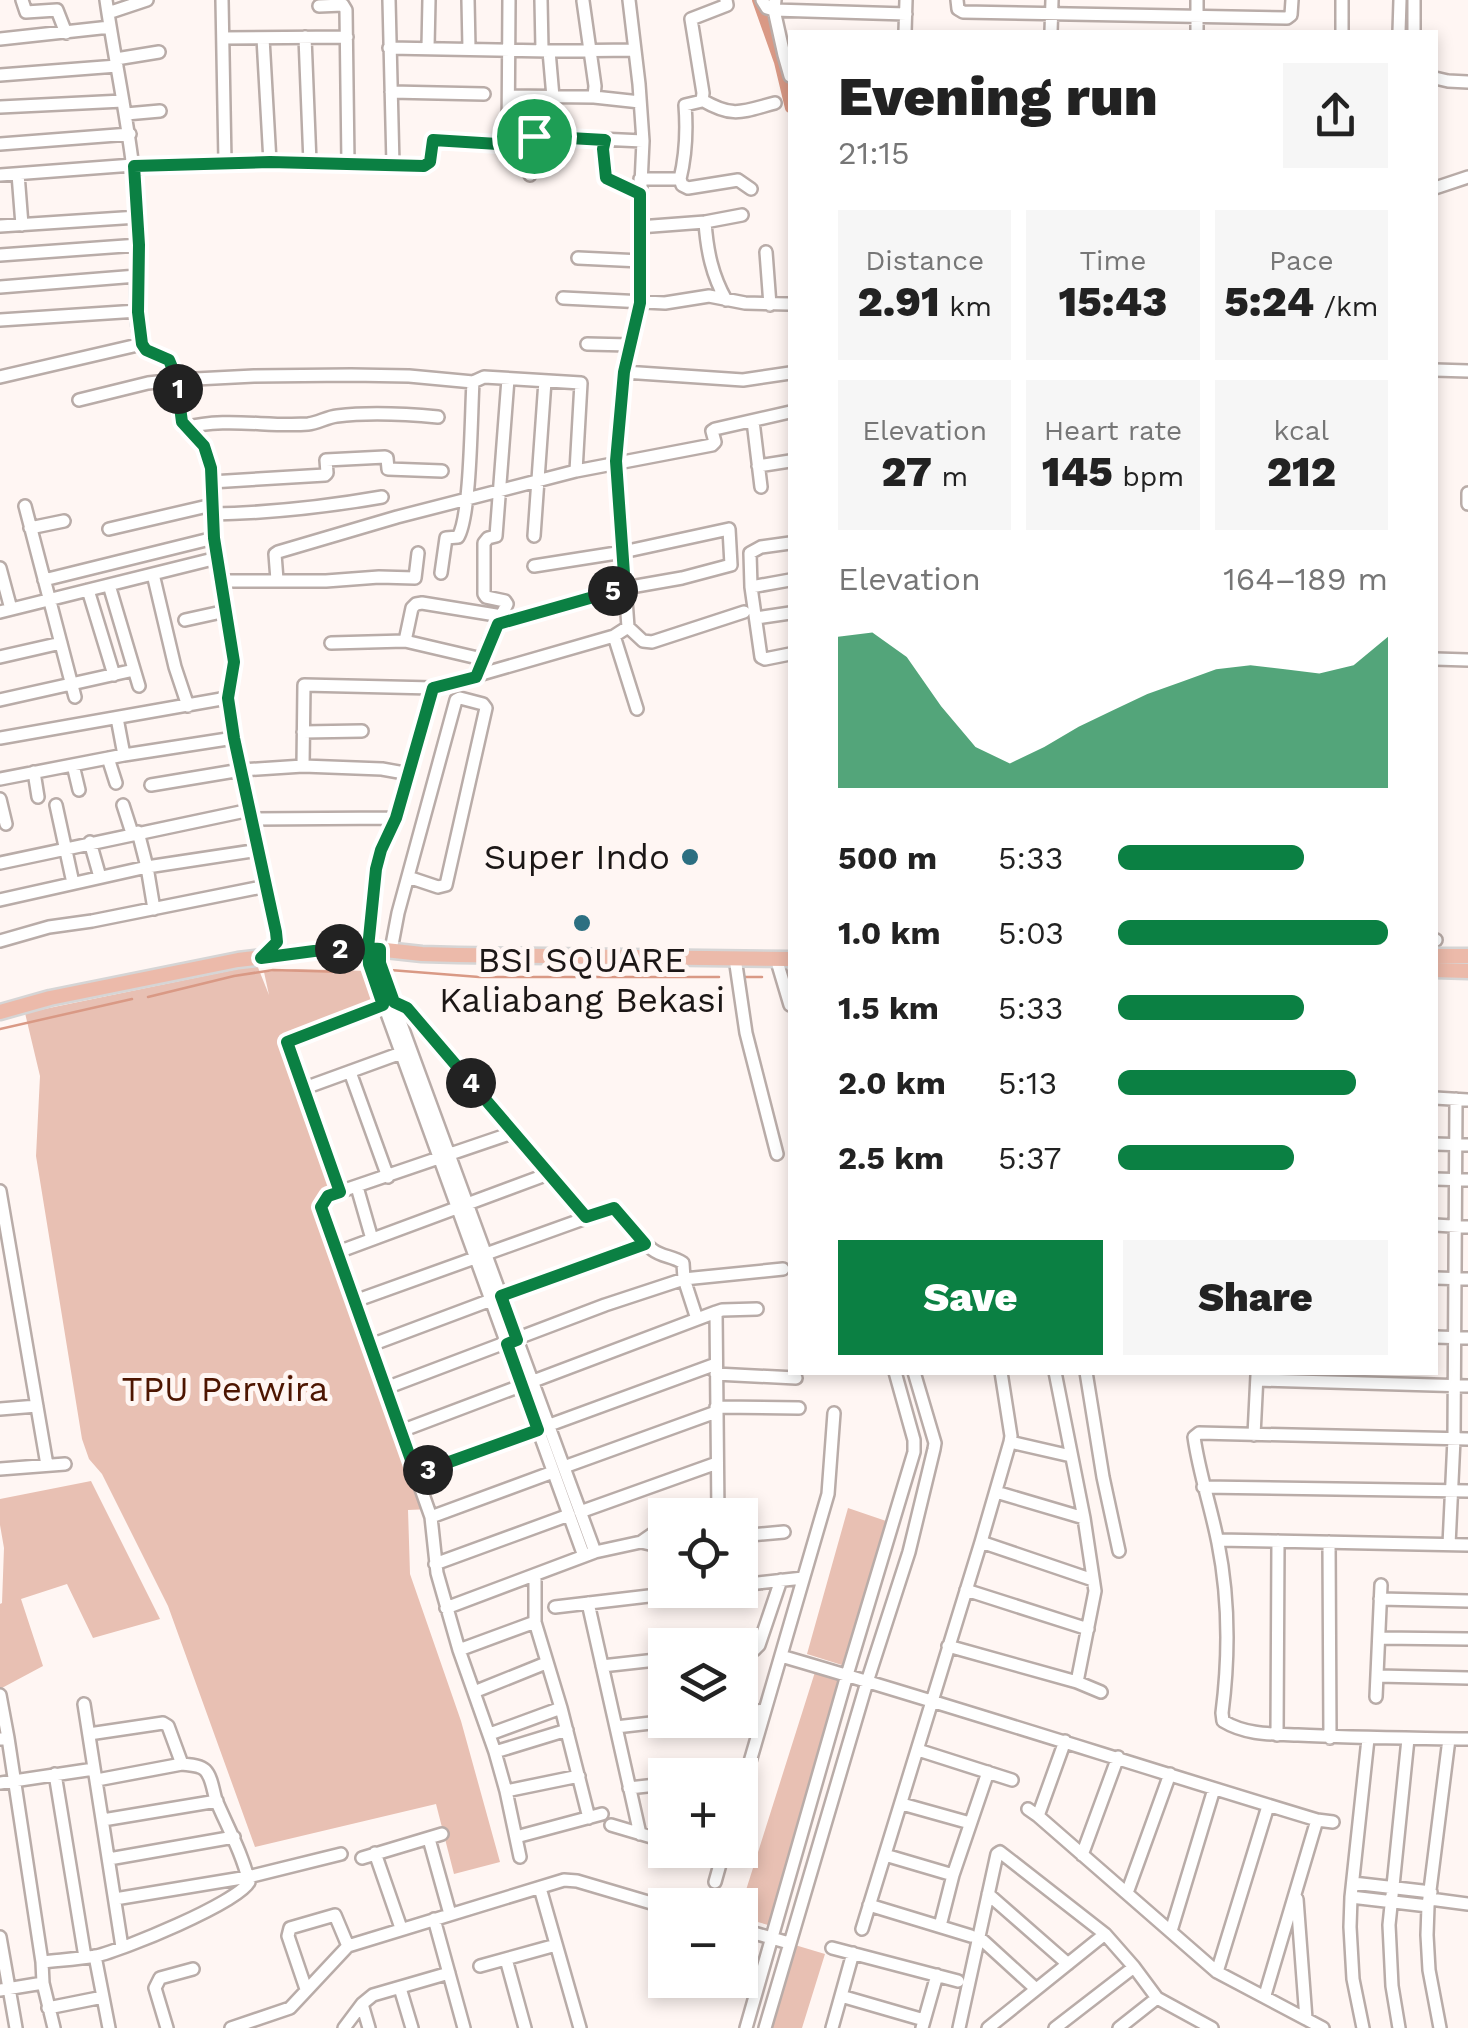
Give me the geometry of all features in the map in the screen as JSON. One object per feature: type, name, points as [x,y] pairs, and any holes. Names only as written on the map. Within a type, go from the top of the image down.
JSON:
[{"type":"main road","points":[[0,1012],[238,960],[314,951],[736,962],[782,968]]},
{"type":"main road","points":[[1438,956],[1468,956]]},
{"type":"main road","points":[[1438,970],[1468,971]]},
{"type":"street","points":[[22,0],[26,12],[57,10],[66,33]]},
{"type":"street","points":[[0,39],[66,33],[147,0]]},
{"type":"street","points":[[222,0],[225,162]]},
{"type":"street","points":[[389,0],[394,165]]},
{"type":"street","points":[[428,47],[429,0]]},
{"type":"street","points":[[468,0],[469,48]]},
{"type":"street","points":[[508,145],[509,0]]},
{"type":"street","points":[[541,0],[553,98]]},
{"type":"street","points":[[583,0],[594,97]]},
{"type":"street","points":[[630,0],[642,141],[640,303],[624,372],[616,461],[628,627],[643,641],[652,642],[750,615],[788,614]]},
{"type":"street","points":[[702,100],[692,19],[726,5],[726,0]]},
{"type":"street","points":[[762,0],[767,8],[775,5],[906,14]]},
{"type":"street","points":[[906,0],[906,30]]},
{"type":"street","points":[[957,0],[963,12],[1052,7],[1197,17],[1287,18],[1291,15],[1292,0]]},
{"type":"street","points":[[1197,0],[1197,30]]},
{"type":"street","points":[[1342,0],[1342,30]]},
{"type":"street","points":[[1400,0],[1400,30]]},
{"type":"street","points":[[1414,0],[1414,30]]},
{"type":"street","points":[[324,4],[345,6],[348,163]]},
{"type":"street","points":[[775,5],[787,56]]},
{"type":"street","points":[[108,13],[134,166],[142,344],[146,350],[169,360],[185,428],[204,446],[211,468],[214,538],[234,662],[228,698],[277,942],[261,958]]},
{"type":"street","points":[[305,37],[310,162]]},
{"type":"street","points":[[224,38],[348,37]]},
{"type":"street","points":[[263,38],[270,162]]},
{"type":"street","points":[[390,48],[635,50]]},
{"type":"street","points":[[0,75],[116,62],[160,52]]},
{"type":"street","points":[[1438,79],[1468,82]]},
{"type":"street","points":[[392,92],[484,94]]},
{"type":"street","points":[[509,96],[640,102]]},
{"type":"street","points":[[752,189],[738,180],[688,188],[682,185],[688,136],[685,104],[702,100],[728,113],[738,113],[774,104]]},
{"type":"street","points":[[0,107],[160,111]]},
{"type":"street","points":[[0,144],[130,134]]},
{"type":"street","points":[[530,175],[530,138],[534,136],[642,141]]},
{"type":"street","points":[[0,175],[225,162],[428,164],[433,140],[530,146]]},
{"type":"street","points":[[605,140],[606,178],[640,194]]},
{"type":"street","points":[[18,174],[22,225]]},
{"type":"street","points":[[1438,187],[1468,177]]},
{"type":"street","points":[[640,179],[680,179]]},
{"type":"street","points":[[639,227],[742,215]]},
{"type":"street","points":[[0,226],[138,217]]},
{"type":"street","points":[[705,222],[711,265],[726,300]]},
{"type":"street","points":[[0,256],[139,245]]},
{"type":"street","points":[[766,252],[770,305]]},
{"type":"street","points":[[578,258],[641,261]]},
{"type":"street","points":[[0,286],[137,276]]},
{"type":"street","points":[[563,298],[665,303],[709,296],[788,304]]},
{"type":"street","points":[[0,320],[138,312]]},
{"type":"street","points":[[0,377],[142,344]]},
{"type":"street","points":[[588,344],[630,345]]},
{"type":"street","points":[[1438,370],[1468,371]]},
{"type":"street","points":[[624,372],[744,380],[788,373]]},
{"type":"street","points":[[79,400],[148,383],[254,376],[409,376],[473,382],[484,377],[581,383],[576,470]]},
{"type":"street","points":[[476,677],[507,602],[484,594],[484,543],[496,536],[508,379]]},
{"type":"street","points":[[534,536],[545,381]]},
{"type":"street","points":[[441,573],[446,538],[461,534],[473,382]]},
{"type":"street","points":[[278,580],[278,552],[576,470],[712,445],[715,429],[788,412]]},
{"type":"street","points":[[185,428],[239,422],[314,424],[335,416],[378,414],[438,418]]},
{"type":"street","points":[[753,420],[760,487]]},
{"type":"street","points":[[211,482],[325,474],[326,460],[385,456],[388,469],[442,471]]},
{"type":"street","points":[[758,466],[788,462]]},
{"type":"street","points":[[1468,493],[1468,504]]},
{"type":"street","points":[[110,529],[212,510],[265,513],[382,497]]},
{"type":"street","points":[[25,506],[76,697]]},
{"type":"street","points":[[30,528],[64,521]]},
{"type":"street","points":[[405,641],[416,604],[500,620],[731,565],[728,529],[534,566]]},
{"type":"street","points":[[44,580],[214,538]]},
{"type":"street","points":[[788,543],[761,547],[750,553],[750,615],[761,657],[788,654]]},
{"type":"street","points":[[416,604],[412,596],[418,553]]},
{"type":"street","points":[[0,568],[5,610],[217,558]]},
{"type":"street","points":[[153,574],[188,706]]},
{"type":"street","points":[[221,581],[415,578]]},
{"type":"street","points":[[751,587],[788,580]]},
{"type":"street","points":[[109,585],[139,686]]},
{"type":"street","points":[[88,590],[114,674]]},
{"type":"street","points":[[184,620],[226,611]]},
{"type":"street","points":[[303,766],[304,685],[433,688],[614,636],[628,627]]},
{"type":"street","points":[[614,636],[637,709]]},
{"type":"street","points":[[331,642],[405,641],[482,658]]},
{"type":"street","points":[[0,656],[61,643]]},
{"type":"street","points":[[1438,659],[1468,660]]},
{"type":"street","points":[[0,700],[134,670]]},
{"type":"street","points":[[433,688],[410,774],[376,869],[381,984],[590,1554]]},
{"type":"street","points":[[1,733],[228,698]]},
{"type":"street","points":[[377,955],[408,877],[456,700],[484,704],[446,885],[438,887],[408,877]]},
{"type":"street","points":[[117,718],[124,755]]},
{"type":"street","points":[[303,732],[362,731]]},
{"type":"street","points":[[0,778],[234,738]]},
{"type":"street","points":[[108,758],[116,783]]},
{"type":"street","points":[[73,765],[79,790]]},
{"type":"street","points":[[152,786],[241,770],[303,766],[410,774]]},
{"type":"street","points":[[34,772],[38,797]]},
{"type":"street","points":[[0,799],[6,824]]},
{"type":"street","points":[[56,805],[73,883]]},
{"type":"street","points":[[122,805],[147,867],[154,909]]},
{"type":"street","points":[[0,863],[135,833],[251,814],[396,818]]},
{"type":"street","points":[[90,842],[100,877]]},
{"type":"street","points":[[0,900],[147,867],[259,850]]},
{"type":"street","points":[[0,941],[267,886]]},
{"type":"street","points":[[736,962],[746,1033],[777,1154]]},
{"type":"street","points":[[782,968],[788,996]]},
{"type":"street","points":[[388,1003],[401,1053],[445,1158]]},
{"type":"street","points":[[340,1192],[287,1042],[388,1003],[407,1008],[586,1217]]},
{"type":"street","points":[[302,1089],[401,1053]]},
{"type":"street","points":[[350,1072],[388,1176]]},
{"type":"street","points":[[1449,1545],[1454,1386],[1461,1338],[1462,1100]]},
{"type":"street","points":[[512,1133],[328,1196],[321,1207],[431,1517],[435,1564],[446,1608],[496,1752],[520,1857]]},
{"type":"street","points":[[338,1252],[548,1174]]},
{"type":"street","points":[[357,1187],[372,1239]]},
{"type":"street","points":[[0,1190],[4,1239],[16,1280],[46,1465]]},
{"type":"street","points":[[355,1301],[614,1208],[657,1254],[682,1263],[698,1318]]},
{"type":"street","points":[[371,1346],[645,1244]]},
{"type":"street","points":[[386,1388],[684,1279],[783,1268]]},
{"type":"street","points":[[0,1283],[16,1280]]},
{"type":"street","points":[[401,1431],[698,1318],[722,1310],[757,1310]]},
{"type":"street","points":[[715,1498],[716,1312]]},
{"type":"street","points":[[416,1474],[716,1369],[796,1378]]},
{"type":"street","points":[[746,2028],[779,1941],[909,1552],[925,1448],[895,1375]]},
{"type":"street","points":[[765,2028],[779,1941],[848,1675],[925,1448],[935,1444],[915,1375]]},
{"type":"street","points":[[862,1929],[1010,1442],[1001,1375]]},
{"type":"street","points":[[1056,1375],[1094,1580],[1095,1596],[1077,1682]]},
{"type":"street","points":[[1087,1375],[1119,1551]]},
{"type":"street","points":[[1254,1435],[1257,1376],[1468,1386]]},
{"type":"street","points":[[0,1409],[37,1406]]},
{"type":"street","points":[[431,1517],[716,1410],[799,1408]]},
{"type":"street","points":[[748,1758],[828,1494],[834,1413]]},
{"type":"street","points":[[1468,1439],[1194,1435],[1218,1540],[1226,1605],[1222,1718],[1226,1723],[1249,1732],[1330,1738],[1468,1739]]},
{"type":"street","points":[[1010,1442],[1070,1456]]},
{"type":"street","points":[[435,1564],[717,1463]]},
{"type":"street","points":[[0,1469],[65,1464]]},
{"type":"street","points":[[1203,1487],[1468,1492]]},
{"type":"street","points":[[996,1492],[1084,1518]]},
{"type":"street","points":[[758,1534],[784,1532]]},
{"type":"street","points":[[446,1608],[590,1554],[648,1538]]},
{"type":"street","points":[[1218,1540],[1468,1545]]},
{"type":"street","points":[[1277,1734],[1278,1541]]},
{"type":"street","points":[[640,1542],[648,1544]]},
{"type":"street","points":[[981,1542],[1094,1580]]},
{"type":"street","points":[[1329,1542],[1330,1738]]},
{"type":"street","points":[[516,1837],[596,1816],[579,1776],[535,1622],[535,1575]]},
{"type":"street","points":[[758,1583],[804,1578]]},
{"type":"street","points":[[758,1647],[781,1580]]},
{"type":"street","points":[[1376,1697],[1380,1585]]},
{"type":"street","points":[[966,1590],[1088,1629]]},
{"type":"street","points":[[555,1607],[648,1596]]},
{"type":"street","points":[[1380,1599],[1468,1601]]},
{"type":"street","points":[[588,1603],[640,1834]]},
{"type":"street","points":[[460,1650],[535,1622]]},
{"type":"street","points":[[1379,1638],[1468,1639]]},
{"type":"street","points":[[948,1646],[1101,1692]]},
{"type":"street","points":[[781,1656],[1118,1757],[1214,1790],[1333,1822]]},
{"type":"street","points":[[602,1666],[648,1661]]},
{"type":"street","points":[[474,1692],[546,1663]]},
{"type":"street","points":[[1377,1676],[1468,1678]]},
{"type":"street","points":[[0,1695],[7,1782],[54,2028]]},
{"type":"street","points":[[84,1704],[122,1947]]},
{"type":"street","points":[[490,1734],[561,1708]]},
{"type":"street","points":[[758,1711],[765,1710]]},
{"type":"street","points":[[89,1734],[162,1722],[171,1731],[182,1764]]},
{"type":"street","points":[[616,1727],[648,1723]]},
{"type":"street","points":[[496,1752],[567,1730]]},
{"type":"street","points":[[1362,2028],[1352,1979],[1352,1890],[1368,1738]]},
{"type":"street","points":[[1440,2028],[1428,1970],[1430,1899],[1450,1739]]},
{"type":"street","points":[[1400,2028],[1390,1952],[1408,1740]]},
{"type":"street","points":[[1065,1741],[1033,1813],[1217,1972],[1323,2028]]},
{"type":"street","points":[[918,1750],[1012,1780]]},
{"type":"street","points":[[1082,1855],[1118,1757]]},
{"type":"street","points":[[7,1782],[55,1774],[96,1774],[182,1764],[205,1769],[248,1877],[246,1888],[213,1908],[122,1947],[90,1957],[42,1962]]},
{"type":"street","points":[[940,1926],[988,1772]]},
{"type":"street","points":[[55,1774],[90,1957],[108,2028]]},
{"type":"street","points":[[1127,1893],[1170,1774]]},
{"type":"street","points":[[506,1791],[579,1776]]},
{"type":"street","points":[[630,1788],[648,1786]]},
{"type":"street","points":[[1171,1931],[1214,1790]]},
{"type":"street","points":[[103,1820],[217,1800]]},
{"type":"street","points":[[902,1804],[970,1824]]},
{"type":"street","points":[[1217,1972],[1268,1806]]},
{"type":"street","points":[[1264,1996],[1317,1820]]},
{"type":"street","points":[[611,1825],[648,1836]]},
{"type":"street","points":[[362,1858],[435,1836],[450,1914]]},
{"type":"street","points":[[110,1859],[234,1837]]},
{"type":"street","points":[[375,1853],[401,1928]]},
{"type":"street","points":[[959,2028],[975,1936],[997,1854],[1002,1853],[1105,1934],[1157,1998],[1193,2025],[1212,2028]]},
{"type":"street","points":[[115,1899],[248,1877],[340,1854]]},
{"type":"street","points":[[884,1855],[953,1875]]},
{"type":"street","points":[[715,1882],[719,1868]]},
{"type":"street","points":[[230,2028],[265,2023],[290,2008],[348,1946],[401,1928],[564,1880],[577,1880],[648,1902]]},
{"type":"street","points":[[540,1888],[580,2028]]},
{"type":"street","points":[[1352,1890],[1468,1904]]},
{"type":"street","points":[[1296,1893],[1306,2019]]},
{"type":"street","points":[[988,1894],[1068,1964]]},
{"type":"street","points":[[870,1905],[975,1936],[1036,1989]]},
{"type":"street","points":[[306,1989],[288,1936],[290,1928],[335,1915],[348,1946]]},
{"type":"street","points":[[434,1919],[464,2028]]},
{"type":"street","points":[[988,2028],[1105,1934]]},
{"type":"street","points":[[758,1935],[779,1941]]},
{"type":"street","points":[[0,1938],[4,1990],[16,2028]]},
{"type":"street","points":[[480,1966],[556,1945]]},
{"type":"street","points":[[832,1948],[958,1981]]},
{"type":"street","points":[[832,2028],[854,1953]]},
{"type":"street","points":[[506,1959],[526,2028]]},
{"type":"street","points":[[1055,2028],[1134,1966]]},
{"type":"street","points":[[167,2028],[156,1982],[193,1969]]},
{"type":"street","points":[[344,2028],[373,1995],[449,1974]]},
{"type":"street","points":[[841,1996],[923,2024],[937,1975]]},
{"type":"street","points":[[4,1990],[43,1983]]},
{"type":"street","points":[[400,1988],[412,2028]]},
{"type":"street","points":[[48,2008],[103,1997]]},
{"type":"street","points":[[1119,2028],[1157,1998]]},
{"type":"street","points":[[362,2004],[369,2028]]},
{"type":"green space","name":"TPU Perwira","points":[[257,965],[269,995],[264,972],[370,971],[383,1005],[286,1042],[334,1177],[316,1205],[431,1509],[408,1510],[410,1574],[461,1721],[500,1862],[454,1874],[436,1804],[255,1847],[168,1606],[82,1439],[36,1156],[40,1076],[25,1013]]},
{"type":"green space","points":[[91,1481],[160,1619],[93,1638],[67,1584],[21,1599],[43,1666],[0,1689],[4,1548],[0,1499]]},
{"type":"green space","points":[[848,1508],[889,1522],[845,1666],[807,1654]]},
{"type":"green space","points":[[815,1672],[840,1680],[768,1925],[758,1922],[758,1888],[747,1888],[753,1868],[758,1868],[758,1852]]},
{"type":"green space","points":[[795,1945],[825,1954],[802,2028],[770,2028]]},
{"type":"waterway","points":[[757,0],[788,100]]},
{"type":"waterway","points":[[148,997],[273,970],[346,972]]},
{"type":"waterway","points":[[390,970],[479,977],[719,977]]},
{"type":"waterway","points":[[743,977],[762,977]]},
{"type":"waterway","points":[[0,1029],[132,999]]},
{"type":"place","name":"Super Indo","points":[[690,857]]},
{"type":"place","name":"BSI SQUARE Kaliabang Bekasi","points":[[582,923]]},
{"type":"route","points":[[534,136],[530,146],[433,140],[430,162],[424,166],[270,162],[134,166],[139,245],[138,326],[142,344],[146,350],[169,360],[176,377],[182,422],[204,446],[211,468],[214,538],[234,662],[228,698],[276,932],[277,942],[261,958],[368,948],[369,964],[383,1005],[287,1042],[340,1192],[328,1196],[321,1207],[416,1474],[538,1430],[507,1344],[517,1340],[501,1296],[645,1244],[614,1208],[586,1217],[407,1008],[394,1002],[380,963],[380,949],[368,948],[376,869],[410,774],[433,688],[476,677],[498,624],[625,588],[616,461],[624,372],[640,303],[640,194],[604,176],[605,140],[534,136]]}]
